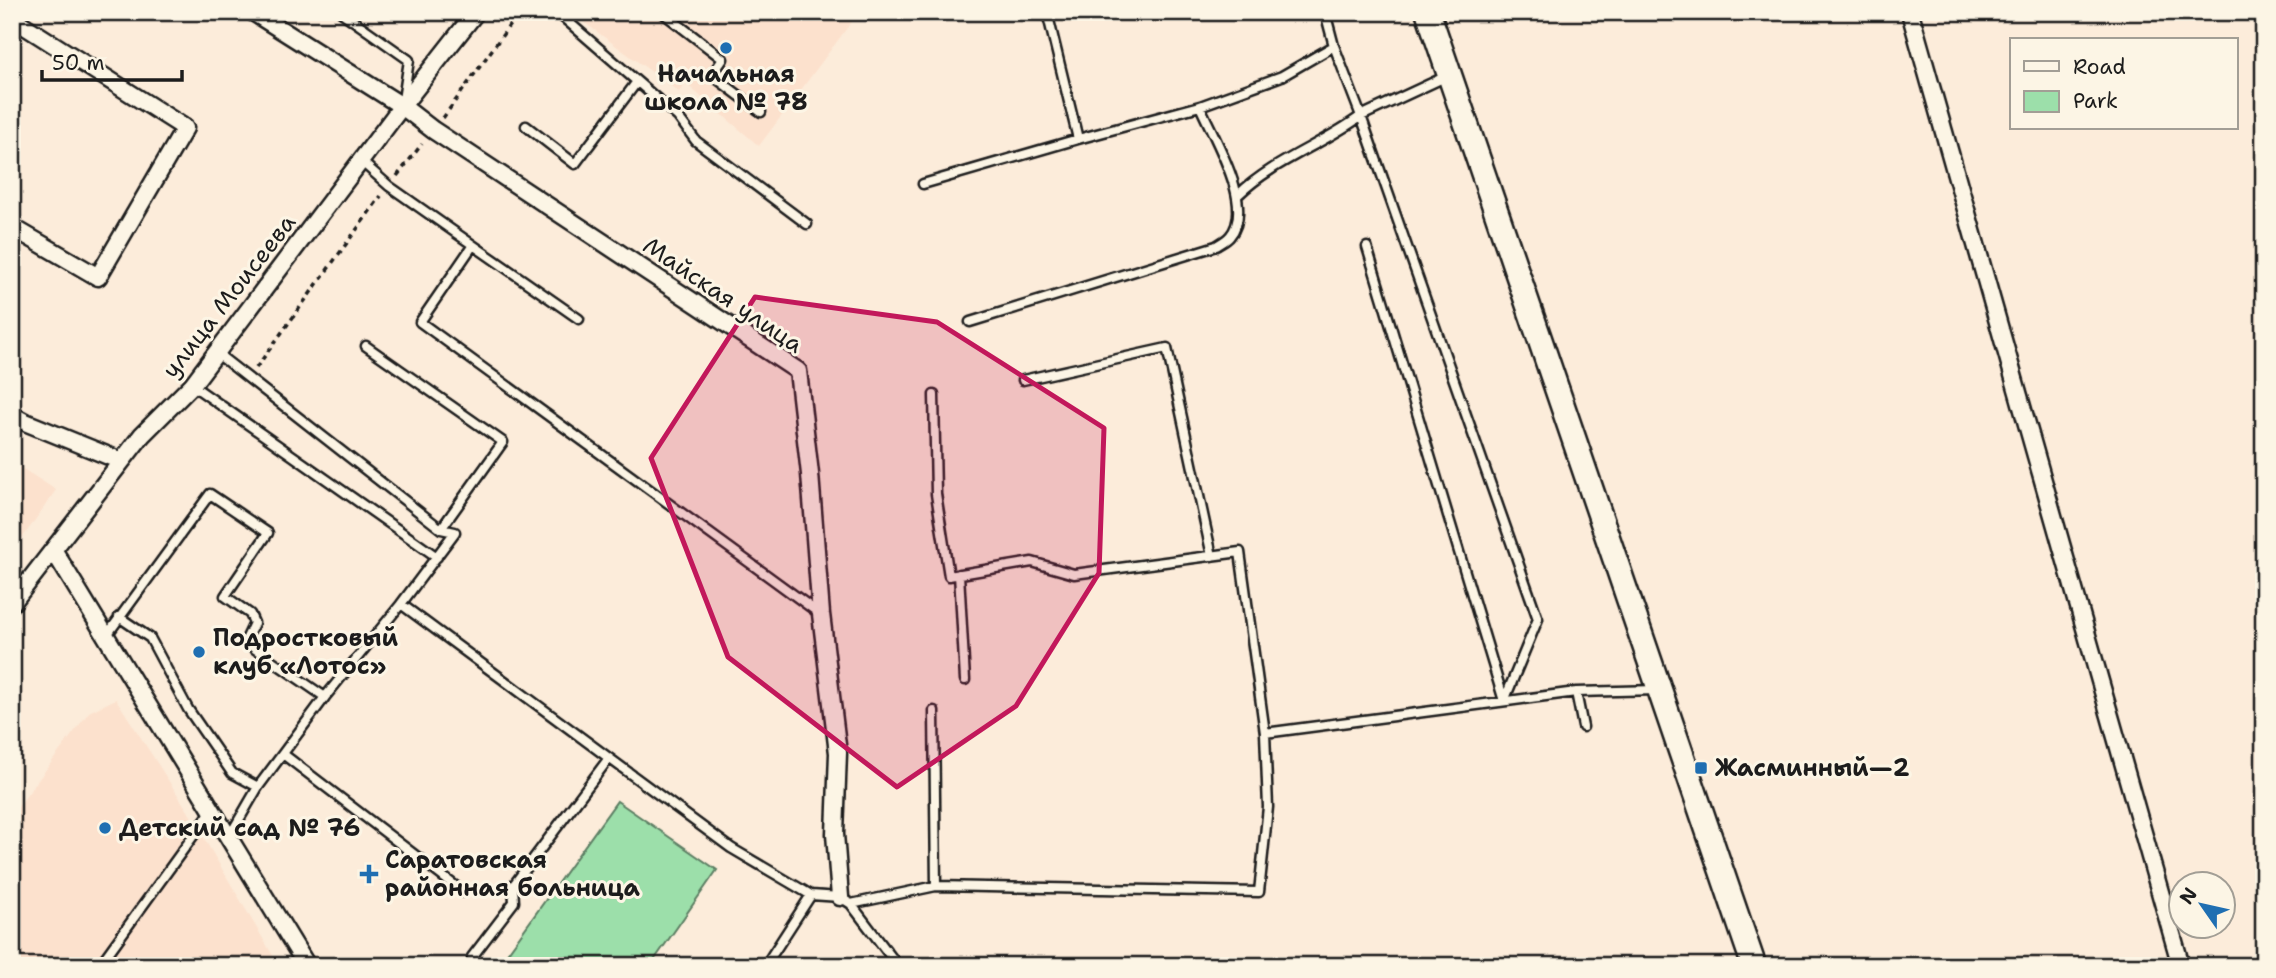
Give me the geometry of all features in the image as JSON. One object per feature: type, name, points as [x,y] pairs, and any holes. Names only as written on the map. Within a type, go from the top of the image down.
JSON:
[{"type":"main road","points":[[1428,12],[1754,966]]},
{"type":"street","name":"Майская улица","points":[[253,12],[402,106],[433,130],[798,371],[810,474],[821,614],[838,753],[835,834],[845,901]]},
{"type":"street","name":"улица Моисеева","points":[[12,603],[142,435],[192,385],[402,106],[477,12]]},
{"type":"street","points":[[1912,12],[1914,29],[2181,966]]},
{"type":"street","points":[[12,18],[185,128],[98,277],[12,227]]},
{"type":"street","points":[[12,415],[121,461]]},
{"type":"street","points":[[54,551],[307,966]]},
{"type":"lane","points":[[341,12],[409,60],[402,106]]},
{"type":"lane","points":[[557,12],[678,117],[696,141],[807,223]]},
{"type":"lane","points":[[662,12],[723,59],[712,75],[761,112]]},
{"type":"lane","points":[[1046,12],[1078,139]]},
{"type":"lane","points":[[1325,12],[1334,46],[1538,619],[1504,701]]},
{"type":"lane","points":[[923,184],[1200,106],[1282,76],[1334,46]]},
{"type":"lane","points":[[1238,195],[1255,178],[1338,133],[1361,116],[1449,75]]},
{"type":"lane","points":[[526,126],[575,164],[636,83]]},
{"type":"lane","points":[[970,321],[1216,246],[1230,237],[1237,224],[1238,195],[1200,106]]},
{"type":"lane","points":[[361,161],[389,186],[579,319]]},
{"type":"lane","points":[[473,244],[420,322],[821,614]]},
{"type":"lane","points":[[1367,247],[1504,701]]},
{"type":"lane","points":[[366,346],[503,442],[441,529]]},
{"type":"lane","points":[[1023,380],[1167,348],[1212,556]]},
{"type":"lane","points":[[215,352],[441,529],[455,532],[258,787],[229,837]]},
{"type":"lane","points":[[192,385],[437,557]]},
{"type":"lane","points":[[401,604],[732,848],[811,895],[845,901],[936,886],[1259,892],[1268,807],[1265,733],[1240,552],[1074,573],[1032,562],[949,576],[936,494],[934,395]]},
{"type":"lane","points":[[107,635],[210,494],[268,533],[225,596],[250,614],[254,623],[245,642],[325,697]]},
{"type":"lane","points":[[958,574],[965,680]]},
{"type":"lane","points":[[119,617],[150,639],[188,709],[232,774],[258,787]]},
{"type":"lane","points":[[1265,733],[1576,692],[1661,690]]},
{"type":"lane","points":[[1576,692],[1583,727]]},
{"type":"lane","points":[[934,711],[936,886]]},
{"type":"lane","points":[[283,754],[463,892]]},
{"type":"lane","points":[[482,966],[472,957],[513,902],[513,886],[609,758]]},
{"type":"lane","points":[[99,966],[212,810]]},
{"type":"lane","points":[[765,966],[811,895]]},
{"type":"lane","points":[[845,901],[898,966]]},
{"type":"highlighted area","points":[[755,297],[937,322],[1104,428],[1099,573],[1016,706],[897,787],[728,657],[651,458]]},
{"type":"shaded area","name":"Начальная школа № 78","points":[[570,12],[859,12],[759,146],[685,83],[679,92]]},
{"type":"shaded area","points":[[12,462],[56,490],[12,553]]},
{"type":"shaded area","name":"Детский сад № 76","points":[[116,699],[188,811],[279,966],[12,966],[12,815],[89,712]]},
{"type":"green space","points":[[617,801],[717,870],[650,966],[515,966],[506,955]]},
{"type":"place","name":"Начальная школа № 78","points":[[726,48]]},
{"type":"place","name":"Подростковый клуб «Лотос»","points":[[199,652]]},
{"type":"place","name":"Жасминный—2","points":[[1701,768]]},
{"type":"place","name":"Детский сад № 76","points":[[105,828]]},
{"type":"place","name":"Саратовская районная больница","points":[[369,874]]}]
